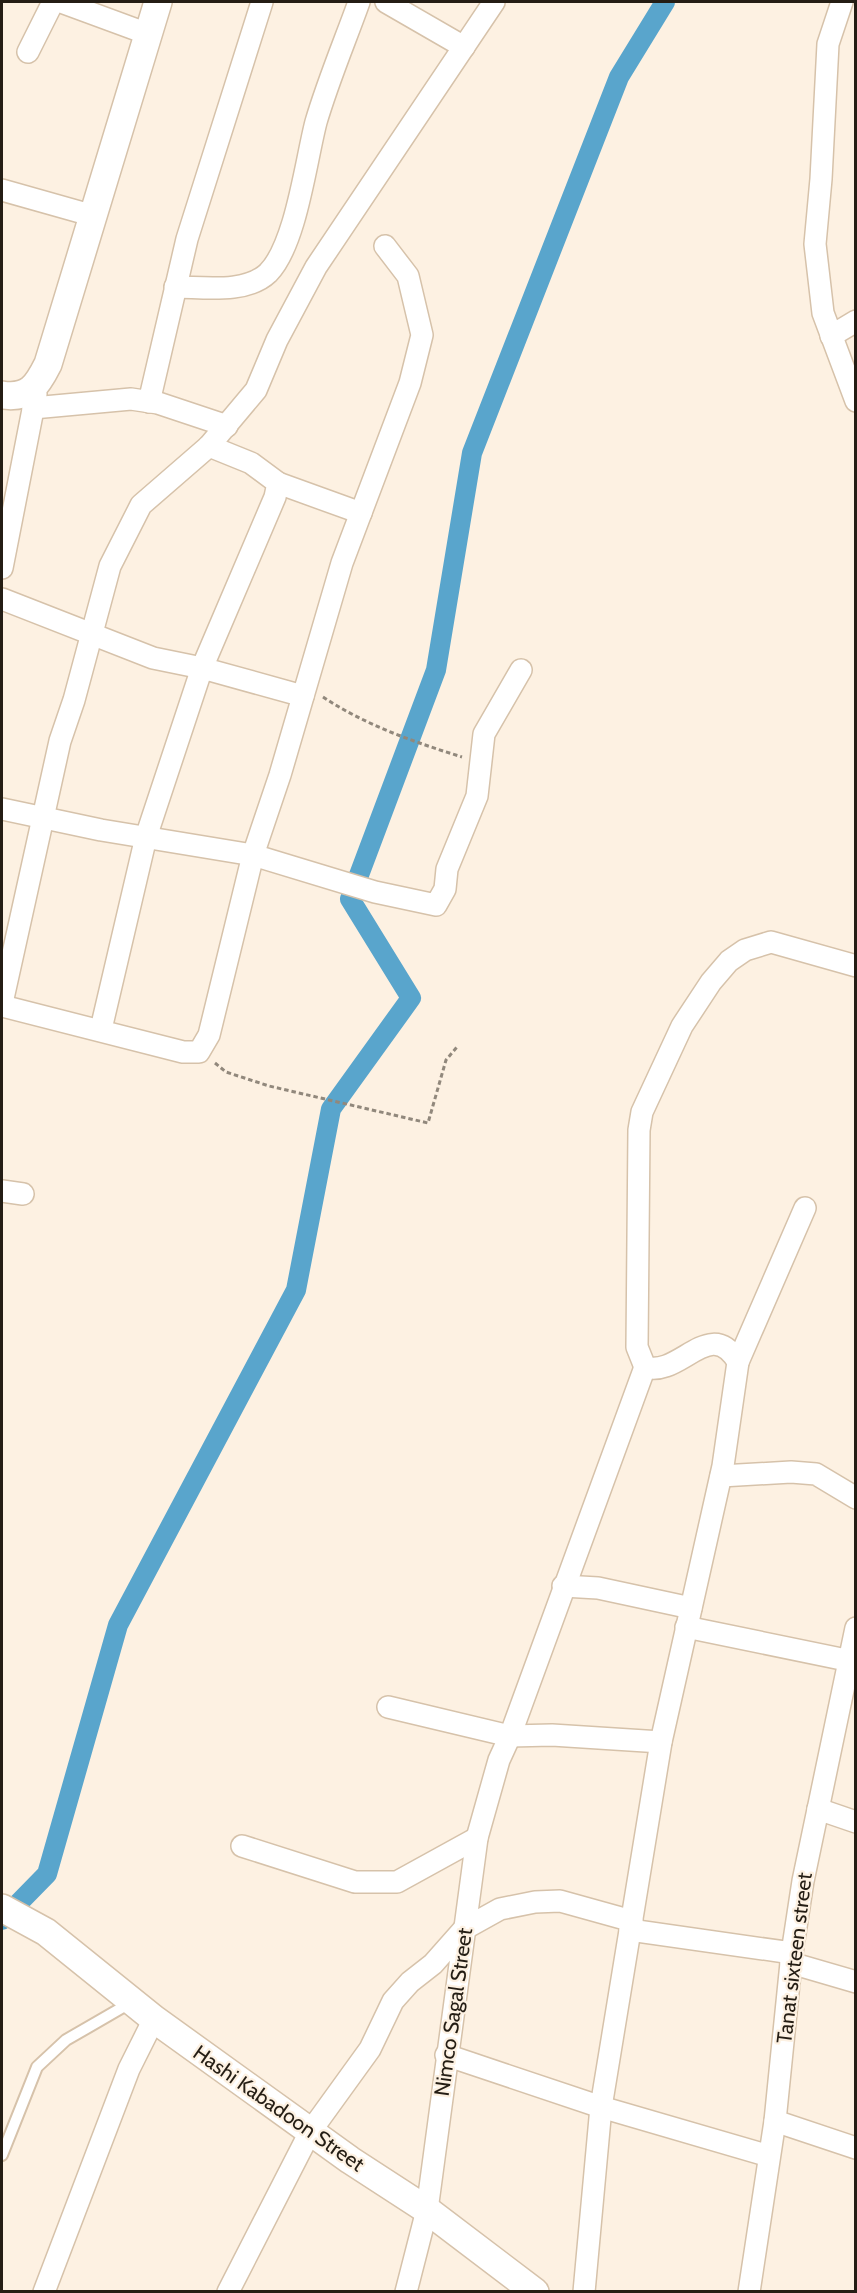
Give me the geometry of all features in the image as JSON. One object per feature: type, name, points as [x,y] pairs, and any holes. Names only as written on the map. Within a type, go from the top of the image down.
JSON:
[{"type":"street","points":[[28,52],[52,2]]},
{"type":"street","points":[[61,2],[148,34]]},
{"type":"street","points":[[2,567],[35,397],[48,364],[158,2]]},
{"type":"street","points":[[149,402],[187,239],[262,2]]},
{"type":"street","points":[[176,287],[233,287],[255,281],[268,272],[287,238],[316,122],[359,2]]},
{"type":"street","points":[[386,2],[464,47]]},
{"type":"street","points":[[385,246],[408,276],[422,335],[410,383],[342,563],[280,775],[253,855],[209,1035],[199,1052],[183,1052],[2,1002],[60,741],[110,566],[141,505],[209,446],[256,390],[277,340],[316,267],[494,2]]},
{"type":"street","points":[[842,2],[828,44],[815,244],[823,313],[855,401]]},
{"type":"street","points":[[2,189],[94,216]]},
{"type":"street","points":[[831,336],[855,321]]},
{"type":"street","points":[[2,395],[131,399],[149,402],[227,426]]},
{"type":"street","points":[[209,446],[251,463],[278,483],[361,513]]},
{"type":"street","points":[[101,1029],[146,837],[202,668],[275,497],[278,483]]},
{"type":"street","points":[[2,599],[153,658],[304,691]]},
{"type":"street","points":[[2,809],[253,855],[375,892],[436,905],[445,889],[447,869],[477,796],[484,734],[522,670]]},
{"type":"street","points":[[738,1362],[732,1351],[724,1347],[706,1345],[668,1368],[655,1370],[645,1366],[637,1347],[639,1130],[642,1112],[682,1026],[711,982],[729,961],[745,950],[771,942],[855,966]]},
{"type":"street","points":[[2,1191],[23,1194]]},
{"type":"street","points":[[584,2292],[601,2107],[661,1742],[721,1476],[738,1362],[805,1208]]},
{"type":"street","name":"Nimco Sagal Street","points":[[405,2292],[427,2210],[446,2055],[477,1838],[499,1760],[510,1736],[645,1366]]},
{"type":"street","points":[[721,1476],[791,1472],[816,1474],[855,1498]]},
{"type":"street","points":[[563,1586],[598,1588],[689,1618],[852,1661]]},
{"type":"street","name":"Tanat sixteen street","points":[[749,2292],[775,2121],[792,1958],[818,1809],[852,1661],[855,1628]]},
{"type":"street","points":[[388,1707],[510,1736],[562,1735],[661,1742]]},
{"type":"street","points":[[818,1809],[855,1822]]},
{"type":"street","points":[[242,1846],[355,1882],[397,1882],[477,1838]]},
{"type":"street","points":[[228,2292],[310,2132],[370,2049],[393,2001],[410,1982],[433,1964],[464,1929],[500,1909],[535,1902],[560,1901],[631,1925],[792,1958],[855,1982]]},
{"type":"street","name":"Hashi Kabadoon Street","points":[[2,1908],[46,1932],[154,2019],[310,2132],[427,2210],[536,2292]]},
{"type":"street","points":[[44,2292],[129,2069],[154,2019]]},
{"type":"street","points":[[446,2055],[601,2107],[769,2156]]},
{"type":"street","points":[[775,2121],[855,2148]]},
{"type":"lane","points":[[2,2155],[37,2067],[66,2040],[133,2001]]},
{"type":"path","points":[[304,691],[343,711],[420,744],[481,762]]},
{"type":"path","points":[[199,1052],[226,1072],[294,1092],[428,1123],[446,1060],[457,1047]]},
{"type":"waterway","points":[[2,1920],[47,1874],[118,1625],[296,1290],[331,1109],[411,998],[350,899],[436,670],[472,453],[619,77],[665,2]]}]
